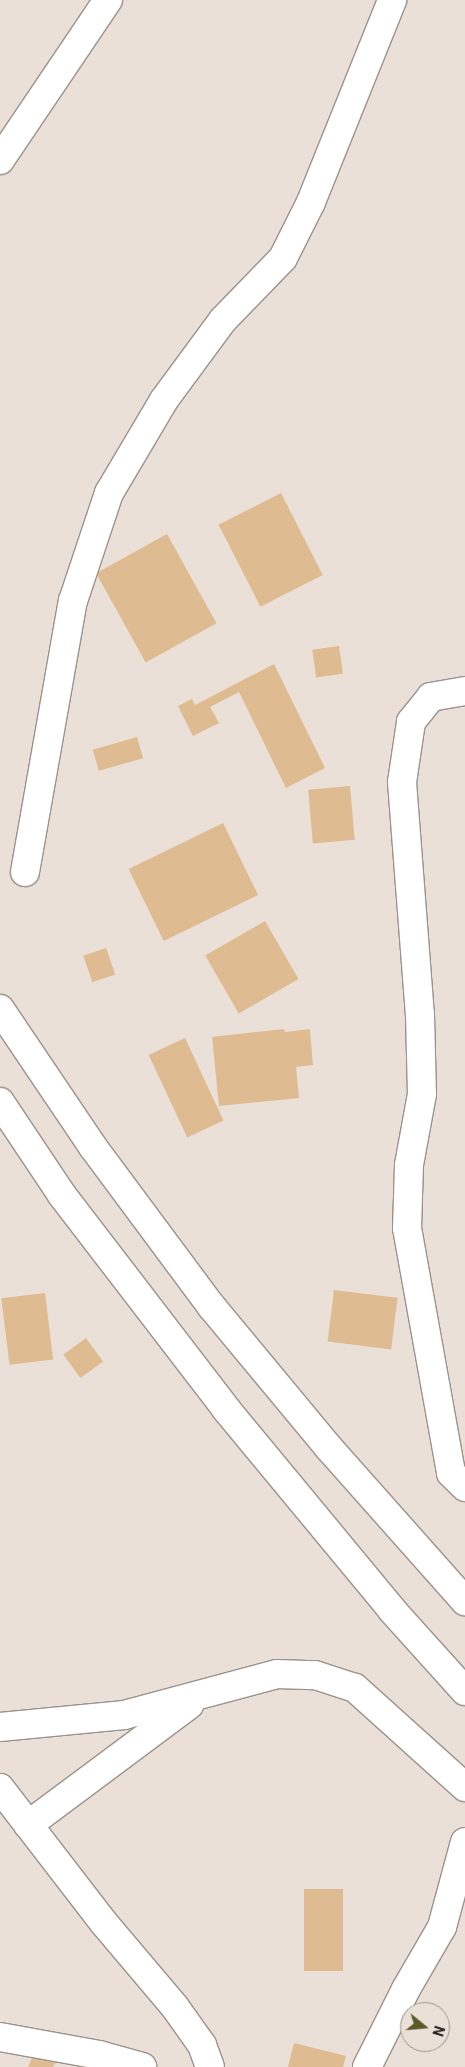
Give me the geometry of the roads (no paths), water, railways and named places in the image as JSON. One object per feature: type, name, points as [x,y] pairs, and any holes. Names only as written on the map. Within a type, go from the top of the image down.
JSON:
[{"type":"street","points":[[0,160],[108,0]]},
{"type":"street","points":[[25,872],[73,601],[109,493],[164,400],[223,320],[283,258],[311,202],[392,0]]},
{"type":"street","points":[[465,691],[432,697],[411,722],[402,782],[420,1014],[422,1094],[409,1165],[408,1228],[451,1472],[465,1487]]},
{"type":"street","points":[[0,1010],[93,1147],[212,1307],[329,1448],[465,1601]]},
{"type":"street","points":[[0,1102],[62,1195],[226,1409],[392,1610],[465,1691]]},
{"type":"street","points":[[0,1727],[124,1715],[198,1698],[278,1674],[315,1675],[355,1688],[465,1787]]},
{"type":"street","points":[[28,1825],[198,1698]]},
{"type":"street","points":[[0,1788],[104,1923],[175,2007],[202,2044],[210,2067]]},
{"type":"street","points":[[367,2067],[393,2013],[442,1927],[465,1842]]},
{"type":"street","points":[[0,2037],[99,2055],[142,2067]]}]
